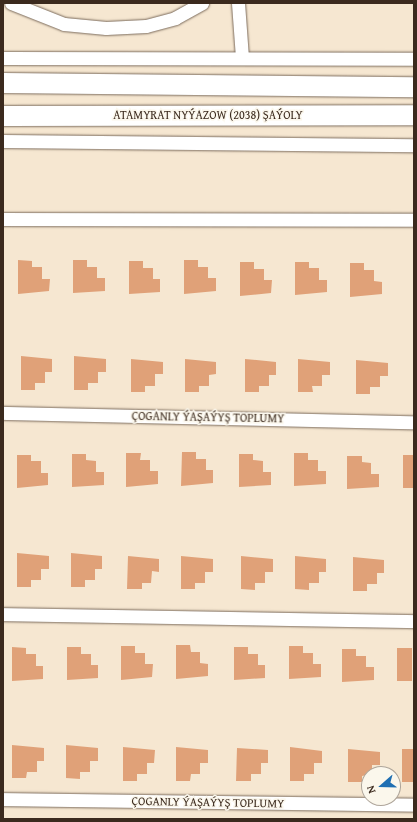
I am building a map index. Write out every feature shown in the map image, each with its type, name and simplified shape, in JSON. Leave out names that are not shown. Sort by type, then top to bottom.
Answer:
[{"type":"main road","points":[[3,83],[414,87]]},
{"type":"main road","name":"ATAMYRAT NYÝAZOW (2038) ŞAÝOLY","points":[[3,116],[414,116]]},
{"type":"street","points":[[11,3],[64,24],[106,28],[146,26],[175,18],[202,3]]},
{"type":"street","points":[[238,3],[242,58]]},
{"type":"street","points":[[3,58],[414,59]]},
{"type":"street","points":[[3,142],[414,145]]},
{"type":"street","points":[[3,219],[414,220]]},
{"type":"street","name":"ÇOGANLY ÝAŞAÝYŞ TOPLUMY","points":[[3,413],[414,422]]},
{"type":"street","points":[[3,614],[414,621]]},
{"type":"street","name":"ÇOGANLY ÝAŞAÝYŞ TOPLUMY","points":[[3,798],[414,805]]},
{"type":"building","points":[[18,260],[32,261],[32,267],[42,267],[42,279],[50,279],[49,291],[18,294]]},
{"type":"building","points":[[73,260],[87,260],[87,267],[97,267],[97,278],[105,278],[105,291],[73,293]]},
{"type":"building","points":[[184,260],[198,260],[198,267],[208,267],[208,278],[216,278],[216,291],[184,294]]},
{"type":"building","points":[[129,261],[143,261],[143,268],[153,268],[153,279],[160,279],[160,292],[129,294]]},
{"type":"building","points":[[240,262],[254,262],[254,269],[264,269],[264,280],[272,280],[271,293],[240,296]]},
{"type":"building","points":[[295,262],[309,262],[309,268],[319,268],[319,280],[327,280],[327,292],[295,295]]},
{"type":"building","points":[[350,263],[364,263],[364,270],[374,270],[374,281],[382,282],[382,294],[350,297]]},
{"type":"building","points":[[21,356],[52,359],[52,372],[45,372],[45,383],[35,383],[35,390],[21,390]]},
{"type":"building","points":[[74,356],[106,359],[106,372],[98,372],[98,383],[88,383],[88,390],[74,390]]},
{"type":"building","points":[[131,359],[163,362],[163,374],[155,374],[155,386],[145,386],[145,392],[131,392]]},
{"type":"building","points":[[185,359],[216,362],[216,374],[209,375],[209,386],[199,386],[199,392],[185,392]]},
{"type":"building","points":[[245,359],[276,362],[276,375],[269,375],[269,386],[259,386],[259,392],[245,392]]},
{"type":"building","points":[[298,359],[330,362],[330,375],[322,375],[322,386],[312,386],[313,392],[298,392]]},
{"type":"building","points":[[356,360],[388,363],[388,376],[380,376],[380,387],[370,387],[370,394],[356,394]]},
{"type":"building","points":[[182,452],[196,452],[196,459],[206,459],[206,470],[213,470],[213,483],[181,486]]},
{"type":"building","points":[[126,453],[141,453],[140,460],[150,460],[150,471],[158,471],[158,484],[126,487]]},
{"type":"building","points":[[294,453],[308,453],[308,460],[318,460],[318,471],[326,471],[326,484],[294,486]]},
{"type":"building","points":[[72,454],[86,454],[86,460],[96,461],[96,472],[104,472],[104,485],[72,487]]},
{"type":"building","points":[[239,454],[253,454],[253,460],[263,461],[263,472],[271,472],[271,485],[239,487]]},
{"type":"building","points":[[17,455],[31,455],[31,461],[41,461],[41,473],[48,473],[48,485],[17,488]]},
{"type":"building","points":[[403,455],[414,455],[414,488],[403,488]]},
{"type":"building","points":[[347,456],[362,456],[362,462],[371,463],[371,474],[379,474],[379,487],[347,489]]},
{"type":"building","points":[[17,553],[49,556],[49,569],[41,569],[41,580],[31,580],[31,587],[17,587]]},
{"type":"building","points":[[71,553],[102,556],[102,569],[95,569],[95,580],[85,580],[85,587],[71,587]]},
{"type":"building","points":[[128,556],[159,559],[159,572],[152,571],[151,583],[142,583],[142,589],[127,589]]},
{"type":"building","points":[[181,556],[213,559],[213,572],[205,572],[205,583],[195,583],[195,589],[181,589]]},
{"type":"building","points":[[241,556],[273,559],[273,572],[265,572],[265,583],[255,583],[255,590],[241,589]]},
{"type":"building","points":[[295,556],[326,559],[326,572],[319,572],[319,583],[309,583],[309,590],[295,589]]},
{"type":"building","points":[[353,557],[384,560],[384,573],[377,573],[377,584],[367,584],[367,591],[353,591]]},
{"type":"building","points":[[176,645],[190,645],[191,652],[200,652],[200,663],[208,664],[208,676],[176,679]]},
{"type":"building","points":[[121,646],[135,646],[135,653],[145,653],[145,664],[153,664],[152,677],[121,680]]},
{"type":"building","points":[[289,646],[303,646],[303,653],[313,653],[313,664],[321,664],[321,677],[289,679]]},
{"type":"building","points":[[12,647],[26,648],[26,654],[36,654],[36,666],[43,666],[43,679],[12,681]]},
{"type":"building","points":[[67,647],[81,647],[81,654],[91,654],[91,665],[98,665],[98,678],[67,680]]},
{"type":"building","points":[[234,647],[248,647],[248,654],[258,654],[258,665],[265,665],[265,678],[234,680]]},
{"type":"building","points":[[397,648],[412,648],[412,681],[397,681]]},
{"type":"building","points":[[342,649],[356,649],[356,656],[366,656],[366,667],[374,667],[374,680],[342,682]]},
{"type":"building","points":[[12,745],[44,748],[44,761],[37,761],[37,772],[27,772],[26,778],[12,778]]},
{"type":"building","points":[[66,745],[98,748],[98,761],[90,761],[90,772],[80,772],[80,779],[66,778]]},
{"type":"building","points":[[123,747],[155,750],[154,763],[147,763],[147,774],[137,774],[137,781],[123,781]]},
{"type":"building","points":[[176,747],[208,750],[208,763],[200,763],[200,774],[191,774],[190,781],[176,781]]},
{"type":"building","points":[[290,747],[322,751],[322,763],[314,763],[314,774],[304,774],[304,781],[290,781]]},
{"type":"building","points":[[237,748],[268,750],[268,763],[261,763],[261,774],[251,774],[251,781],[236,781]]},
{"type":"building","points":[[348,749],[380,752],[380,765],[361,766],[361,782],[348,782]]},
{"type":"building","points":[[402,749],[414,749],[414,782],[402,782]]}]
